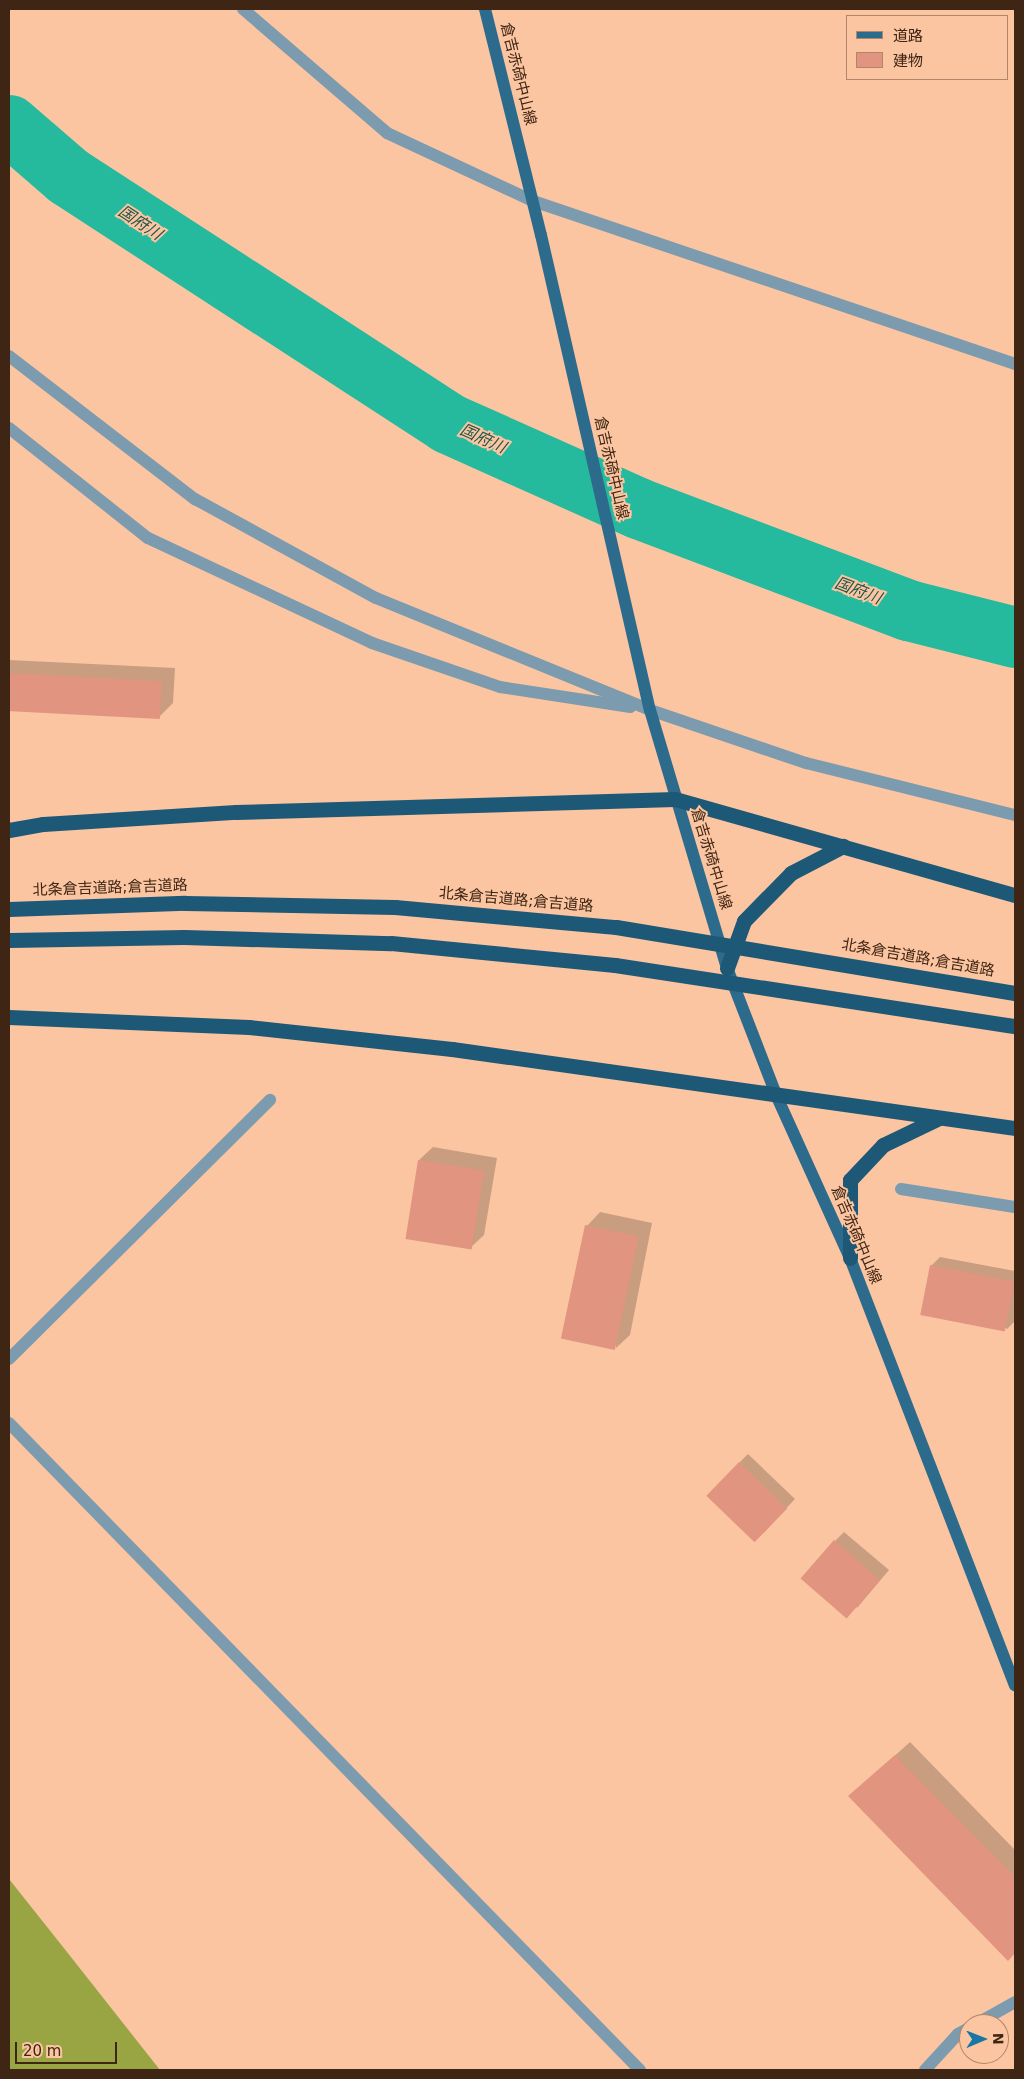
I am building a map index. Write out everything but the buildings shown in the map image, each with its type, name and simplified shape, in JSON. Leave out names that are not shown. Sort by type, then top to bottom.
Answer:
[{"type":"highway","points":[[9,830],[43,824],[236,812],[675,798],[1015,895]]},
{"type":"highway","points":[[727,968],[744,921],[791,873],[843,846]]},
{"type":"highway","name":"北条倉吉道路;倉吉道路","points":[[9,909],[185,903],[395,907],[616,926],[818,958],[1015,993]]},
{"type":"highway","points":[[9,940],[184,937],[392,942],[615,965],[1015,1026]]},
{"type":"highway","points":[[9,1017],[249,1027],[452,1049],[777,1097],[1015,1128]]},
{"type":"highway","points":[[850,1258],[850,1180],[883,1145],[937,1119]]},
{"type":"main road","name":"倉吉赤碕中山線","points":[[485,9],[541,234],[650,710],[727,968],[777,1097],[850,1258],[1015,1684]]},
{"type":"street","points":[[243,9],[387,132],[533,201],[1015,364]]},
{"type":"street","points":[[9,356],[204,504],[376,598],[650,710],[806,763],[1015,814]]},
{"type":"street","points":[[9,428],[148,538],[372,643],[500,687],[650,710]]},
{"type":"street","points":[[9,1359],[270,1100]]},
{"type":"street","points":[[901,1189],[1015,1207]]},
{"type":"street","points":[[9,1423],[640,2070]]},
{"type":"street","points":[[994,2014],[1015,2002]]},
{"type":"street","points":[[924,2070],[959,2033]]},
{"type":"green space","points":[[9,1879],[67,1952],[160,2070],[9,2070]]},
{"type":"waterway","name":"国府川","points":[[9,125],[68,176],[448,423],[638,508],[908,610],[1015,637]]}]
